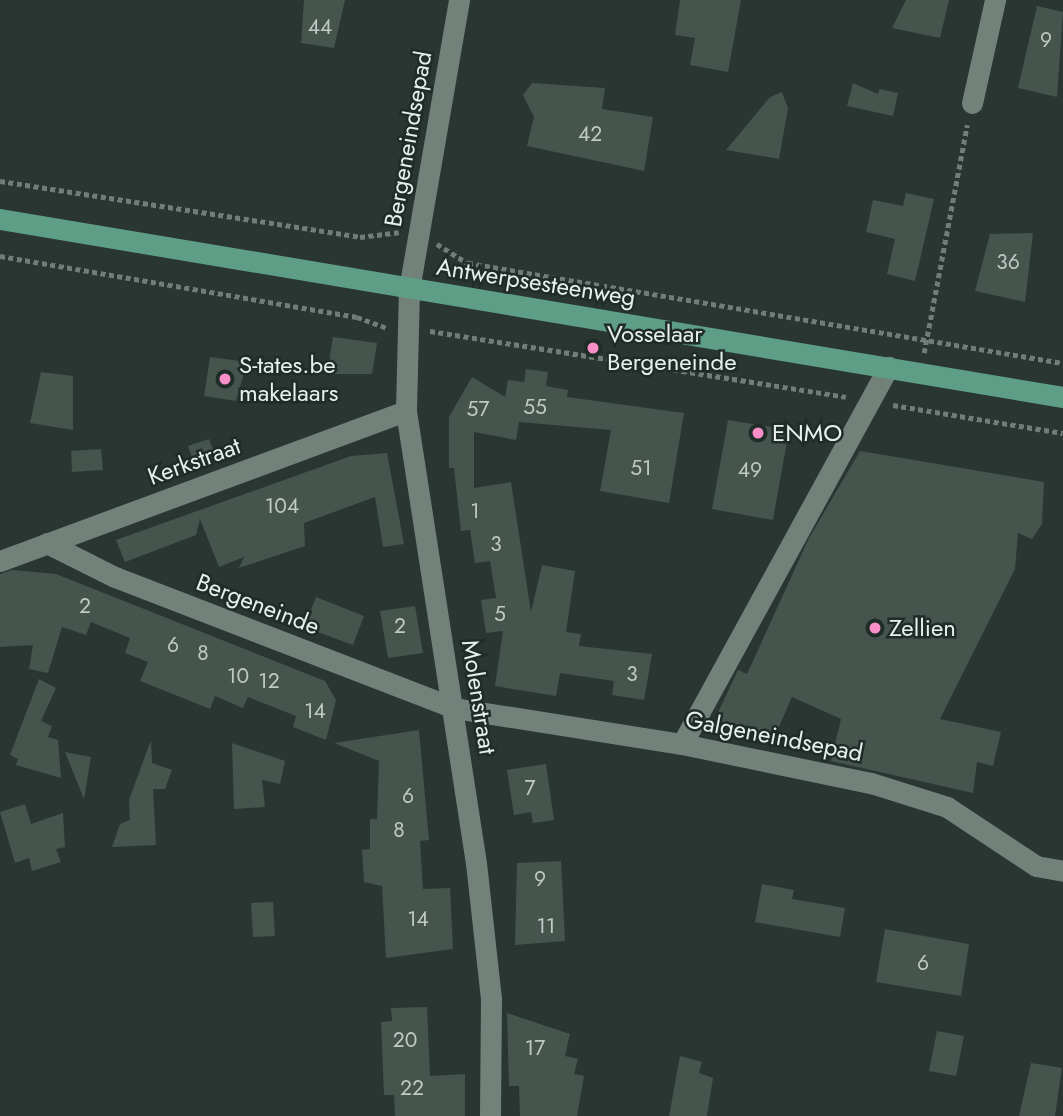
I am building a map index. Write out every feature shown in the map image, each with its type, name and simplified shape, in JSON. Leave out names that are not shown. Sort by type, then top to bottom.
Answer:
[{"type":"main road","name":"Antwerpsesteenweg","points":[[0,219],[1063,397]]},
{"type":"street","name":"Bergeneindsepad","points":[[409,288],[459,0]]},
{"type":"street","points":[[972,103],[995,0]]},
{"type":"street","name":"Molenstraat","points":[[409,288],[406,411],[454,708],[491,999],[490,1116]]},
{"type":"street","points":[[682,744],[888,367]]},
{"type":"street","name":"Kerkstraat","points":[[0,561],[406,411]]},
{"type":"street","name":"Bergeneinde","points":[[47,543],[115,577],[454,708]]},
{"type":"street","name":"Galgeneindsepad","points":[[454,708],[682,744],[871,783],[947,807],[1036,866],[1063,871]]},
{"type":"path","points":[[920,373],[972,103]]},
{"type":"path","points":[[0,181],[360,237],[418,235],[468,263],[1063,363]]},
{"type":"path","points":[[0,256],[357,317],[406,331],[436,329],[1063,433]]},
{"type":"building","points":[[304,0],[345,0],[334,48],[301,43]]},
{"type":"building","points":[[680,0],[741,0],[728,72],[690,65],[695,38],[675,35]]},
{"type":"building","points":[[906,0],[949,0],[940,38],[892,28]]},
{"type":"building","points":[[1037,6],[1063,12],[1057,97],[1018,88]]},
{"type":"building","points":[[532,83],[605,88],[602,109],[653,117],[644,171],[527,146],[534,117],[523,95]]},
{"type":"building","points":[[853,83],[878,94],[879,89],[898,93],[893,116],[847,106]]},
{"type":"building","points":[[782,92],[788,108],[779,159],[726,150],[770,97]]},
{"type":"building","points":[[906,193],[934,199],[915,281],[887,274],[895,239],[866,232],[873,200],[903,206]]},
{"type":"building","points":[[1033,233],[1025,302],[975,291],[990,234]]},
{"type":"building","points":[[333,337],[377,343],[372,374],[327,374]]},
{"type":"building","name":"S-tates.be makelaars","points":[[210,357],[247,362],[236,401],[204,396]]},
{"type":"building","points":[[526,369],[548,372],[546,386],[568,390],[567,397],[684,413],[669,503],[600,491],[611,430],[519,422],[516,440],[474,432],[474,488],[511,482],[531,612],[542,565],[575,571],[566,632],[581,634],[579,646],[652,654],[644,700],[612,695],[614,681],[560,673],[556,696],[495,686],[503,631],[486,633],[481,600],[496,598],[490,561],[475,563],[470,530],[461,531],[454,468],[449,468],[449,417],[472,377],[505,397],[508,380],[524,382]]},
{"type":"building","points":[[41,372],[73,376],[73,430],[30,423]]},
{"type":"building","points":[[728,420],[789,430],[773,520],[712,509]]},
{"type":"building","points":[[209,439],[216,457],[195,465],[188,446]]},
{"type":"building","points":[[101,449],[103,470],[72,472],[71,451]]},
{"type":"building","name":"Zellien","points":[[860,451],[1044,482],[1042,524],[1032,539],[1018,533],[1015,569],[940,719],[1001,732],[993,766],[977,762],[973,793],[831,761],[841,719],[792,697],[771,745],[715,719],[738,670],[747,674],[809,538]]},
{"type":"building","points":[[387,453],[404,544],[383,547],[375,497],[304,523],[305,546],[239,568],[244,557],[219,567],[200,519],[196,535],[125,562],[116,540],[351,456]]},
{"type":"building","points":[[12,570],[56,574],[325,681],[336,700],[326,740],[293,727],[296,716],[248,697],[243,708],[215,696],[210,709],[140,681],[148,662],[125,653],[130,638],[91,622],[86,635],[62,627],[48,673],[29,669],[33,645],[0,647],[0,574]]},
{"type":"building","points":[[316,597],[364,616],[353,645],[304,627]]},
{"type":"building","points":[[415,606],[423,653],[388,658],[380,611]]},
{"type":"building","points":[[39,679],[56,688],[41,721],[52,726],[48,737],[58,740],[61,778],[16,765],[18,759],[10,755]]},
{"type":"building","points":[[419,730],[429,840],[420,841],[423,889],[450,888],[453,949],[386,958],[382,886],[364,882],[362,850],[370,849],[370,819],[377,819],[379,761],[334,743]]},
{"type":"building","points":[[151,740],[152,763],[172,770],[165,789],[153,789],[156,845],[112,847],[120,824],[130,820],[129,800]]},
{"type":"building","points":[[232,743],[285,761],[280,784],[262,780],[265,807],[234,809]]},
{"type":"building","points":[[65,752],[91,757],[84,799]]},
{"type":"building","points":[[546,764],[554,820],[533,823],[531,812],[514,815],[507,770]]},
{"type":"building","points":[[25,804],[31,824],[63,813],[65,847],[56,849],[61,862],[32,871],[29,858],[15,863],[0,812]]},
{"type":"building","points":[[561,861],[565,941],[515,945],[517,863]]},
{"type":"building","points":[[762,884],[794,890],[792,899],[845,908],[840,937],[755,922]]},
{"type":"building","points":[[273,902],[275,936],[253,937],[251,903]]},
{"type":"building","points":[[885,929],[969,944],[961,996],[876,982]]},
{"type":"building","points":[[427,1007],[430,1076],[465,1074],[465,1116],[395,1116],[394,1095],[384,1095],[381,1022],[392,1021],[391,1008]]},
{"type":"building","points":[[507,1013],[570,1034],[565,1056],[578,1059],[574,1074],[584,1076],[577,1116],[520,1116],[519,1086],[509,1086]]},
{"type":"building","points":[[937,1031],[964,1036],[956,1076],[929,1071]]},
{"type":"building","points":[[680,1056],[702,1062],[699,1073],[713,1078],[707,1116],[669,1116]]},
{"type":"building","points":[[1031,1063],[1062,1068],[1055,1116],[1019,1116]]},
{"type":"place","name":"Vosselaar Bergeneinde","points":[[593,348]]},
{"type":"place","name":"S-tates.be makelaars","points":[[225,379]]},
{"type":"place","name":"ENMO","points":[[758,433]]},
{"type":"place","name":"Zellien","points":[[875,628]]}]
